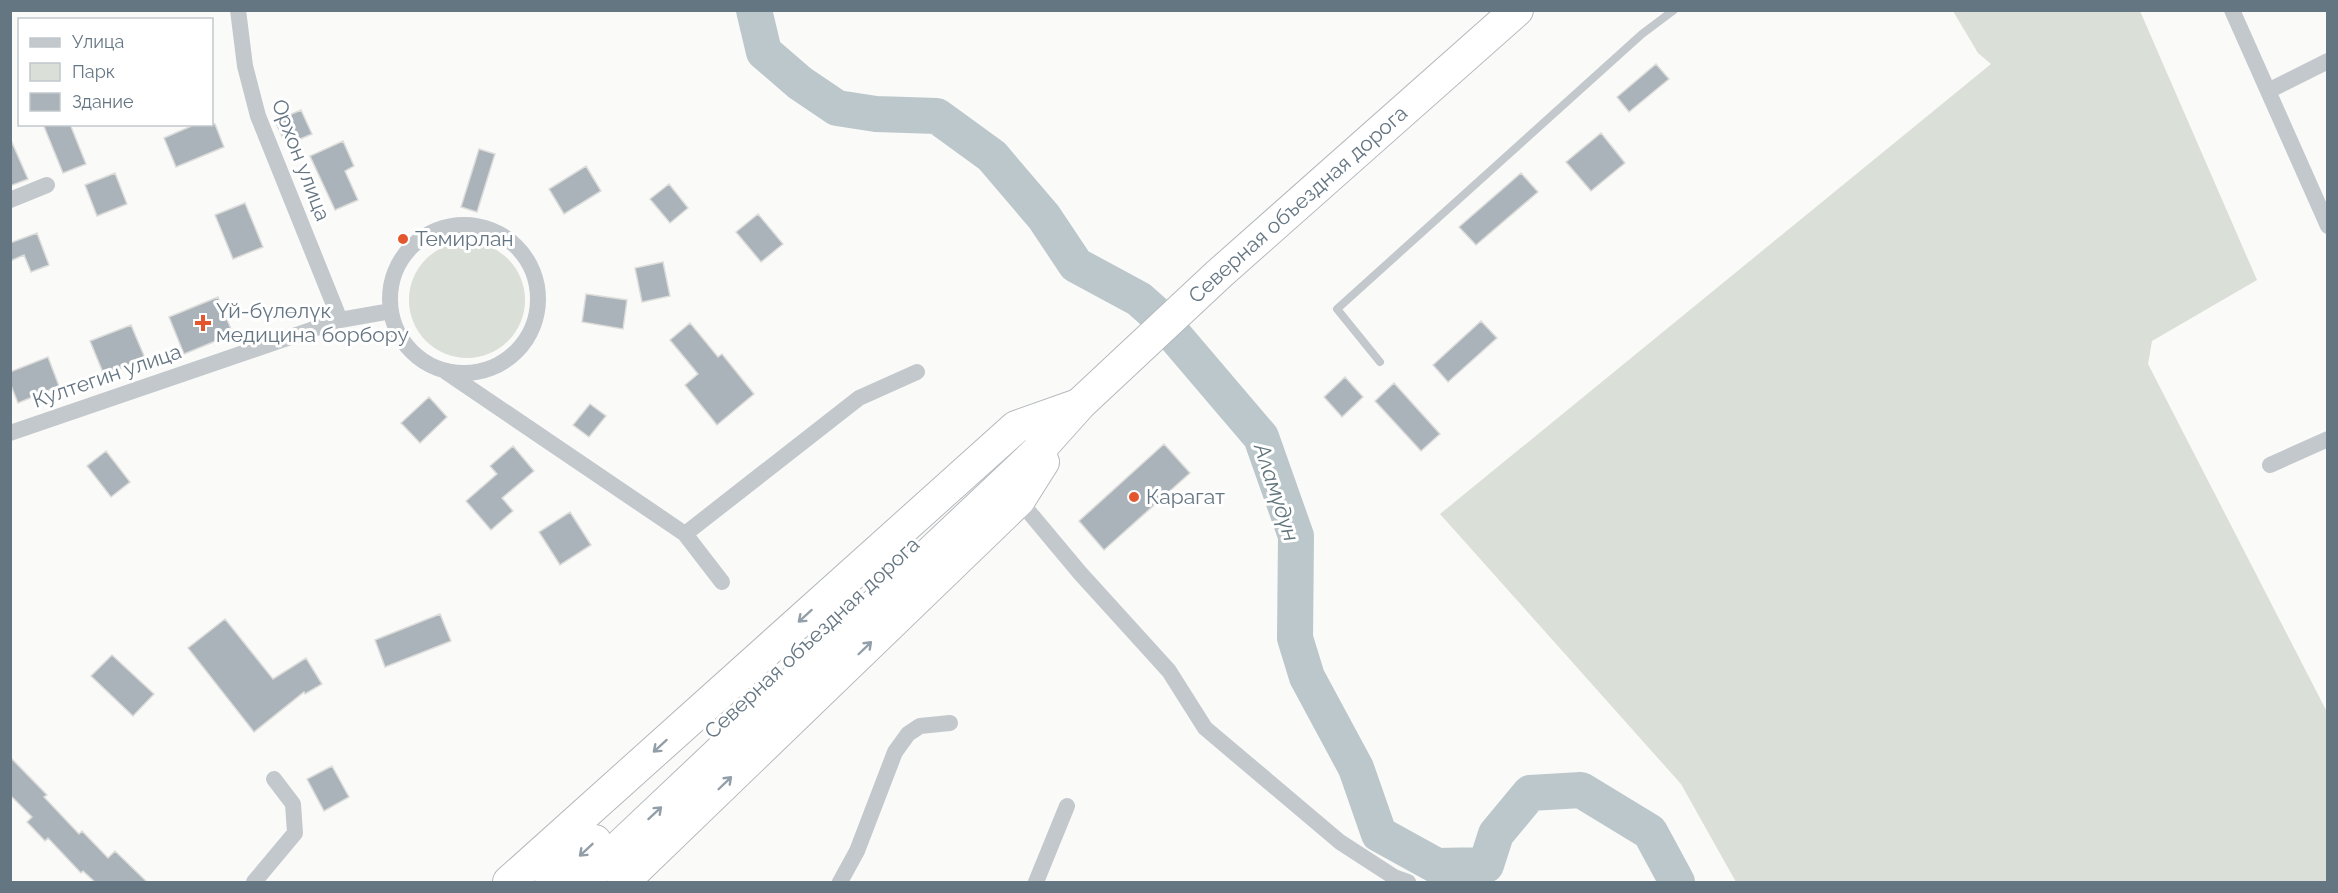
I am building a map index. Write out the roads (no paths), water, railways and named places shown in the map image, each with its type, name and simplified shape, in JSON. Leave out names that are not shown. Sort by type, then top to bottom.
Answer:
[{"type":"highway","name":"Северная объездная дорога","points":[[582,882],[1038,451],[1089,396],[1219,274],[1517,10]]},
{"type":"highway","name":"Северная объездная дорога","points":[[551,882],[1027,437],[1089,396]]},
{"type":"highway","points":[[623,882],[1019,500],[1089,396]]},
{"type":"highway","points":[[508,882],[1016,427],[1089,396]]},
{"type":"street","name":"Орхон улица","points":[[238,10],[245,66],[258,116],[340,320]]},
{"type":"street","points":[[2232,10],[2328,226]]},
{"type":"street","points":[[2268,91],[2328,61]]},
{"type":"street","points":[[10,200],[47,185]]},
{"type":"street","points":[[446,372],[474,373],[494,368],[507,360],[525,342],[538,310],[539,294],[533,269],[522,252],[502,235],[488,228],[462,225],[430,233],[405,254],[390,285],[391,311],[403,342],[422,361],[446,372],[685,534],[722,582]]},
{"type":"street","name":"Култегин улица","points":[[10,433],[340,320],[391,311]]},
{"type":"street","points":[[685,534],[860,398],[917,372]]},
{"type":"street","points":[[2270,465],[2328,439]]},
{"type":"street","points":[[1019,500],[1080,573],[1169,671],[1205,728],[1340,842],[1394,877],[1408,882]]},
{"type":"street","points":[[840,882],[857,852],[895,752],[908,734],[920,726],[950,723]]},
{"type":"street","points":[[254,882],[295,833],[293,804],[274,779]]},
{"type":"street","points":[[1036,882],[1067,806]]},
{"type":"lane","points":[[1380,362],[1337,309],[1642,34],[1674,10]]},
{"type":"waterway","name":"Аламүдүн","points":[[754,10],[764,52],[800,83],[837,108],[876,114],[937,116],[992,156],[1044,217],[1076,265],[1139,299],[1157,315],[1261,437],[1296,536],[1295,638],[1307,677],[1356,768],[1379,834],[1437,866],[1486,865],[1496,834],[1530,793],[1581,790],[1650,832],[1677,882]]},
{"type":"place","name":"Темирлан","points":[[403,239]]},
{"type":"place","name":"Үй-бүлөлүк медицина борбору","points":[[203,323]]},
{"type":"place","name":"Карагат","points":[[1134,497]]}]
